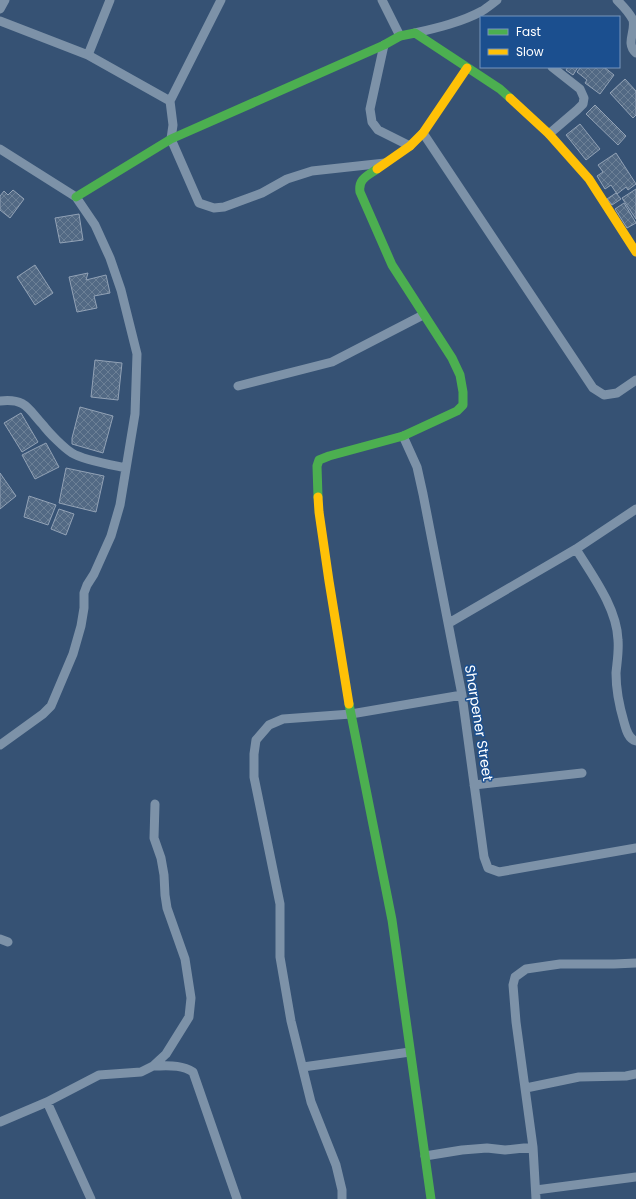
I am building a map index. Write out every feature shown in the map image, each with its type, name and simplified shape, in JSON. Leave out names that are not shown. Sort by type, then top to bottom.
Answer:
[{"type":"street","points":[[0,9],[5,0]]},
{"type":"street","points":[[88,55],[110,0]]},
{"type":"street","points":[[220,0],[170,102],[173,125],[171,139],[199,202],[214,208],[239,202],[262,193],[287,179],[312,171],[385,163]]},
{"type":"street","points":[[382,0],[400,36]]},
{"type":"street","points":[[76,197],[171,139],[384,45],[400,36],[433,29],[482,11],[497,0]]},
{"type":"street","points":[[617,0],[627,10],[633,21],[634,28],[630,43],[632,50],[636,53]]},
{"type":"street","points":[[482,11],[488,16]]},
{"type":"street","points":[[0,21],[88,55],[170,102]]},
{"type":"street","points":[[415,33],[500,89],[549,134],[589,179],[636,251]]},
{"type":"street","points":[[384,45],[370,109],[372,122],[378,130],[410,146]]},
{"type":"street","points":[[432,1199],[392,920],[351,714],[329,581],[319,512],[317,466],[320,460],[329,456],[403,436],[457,411],[463,405],[463,392],[460,375],[452,358],[392,265],[360,192],[359,185],[362,180],[410,146],[422,133],[467,68]]},
{"type":"street","points":[[549,134],[583,104],[584,98],[580,89],[553,68]]},
{"type":"street","points":[[422,133],[593,388],[604,395],[617,393],[636,380]]},
{"type":"street","points":[[0,149],[76,197],[95,225],[110,258],[121,290],[137,354],[135,414],[120,505],[111,536],[84,593],[84,608],[81,626],[73,654],[51,706],[43,714],[0,744]]},
{"type":"street","points":[[238,386],[332,362],[423,315]]},
{"type":"street","points":[[0,401],[7,400],[20,402],[31,410],[42,425],[71,453],[80,457],[126,468]]},
{"type":"street","name":"Sharpener Street","points":[[403,436],[416,467],[423,494],[449,623],[462,695],[484,857],[488,868],[499,872],[636,848]]},
{"type":"street","points":[[449,623],[576,549],[636,509]]},
{"type":"street","points":[[576,549],[604,595],[616,622],[618,639],[616,674],[618,699],[626,730],[632,740],[636,741]]},
{"type":"street","points":[[342,1199],[342,1190],[336,1165],[311,1102],[291,1022],[280,957],[280,904],[254,777],[254,754],[256,740],[269,725],[283,719],[351,714],[462,695]]},
{"type":"street","points":[[474,785],[582,773]]},
{"type":"street","points":[[0,1122],[46,1102],[99,1075],[141,1072],[153,1066],[166,1054],[189,1017],[191,998],[185,959],[167,908],[161,858],[154,838],[156,804]]},
{"type":"street","points":[[636,963],[560,964],[526,969],[515,977],[513,984],[516,1022],[533,1147],[536,1194],[636,1177]]},
{"type":"street","points":[[303,1067],[410,1052]]},
{"type":"street","points":[[153,1066],[186,1067],[193,1072],[237,1199]]},
{"type":"street","points":[[526,1088],[579,1077],[626,1076],[636,1074]]},
{"type":"street","points":[[46,1102],[91,1199]]},
{"type":"street","points":[[425,1156],[462,1150],[487,1148],[505,1150],[533,1147]]},
{"type":"building","points":[[567,68],[577,68],[573,75],[566,70]]},
{"type":"building","points":[[580,68],[605,68],[614,75],[600,94],[585,83],[587,80],[577,72]]},
{"type":"building","points":[[625,79],[636,91],[636,115],[633,118],[610,93]]},
{"type":"building","points":[[595,105],[626,136],[618,145],[586,114]]},
{"type":"building","points":[[580,124],[600,149],[586,160],[566,135]]},
{"type":"building","points":[[616,153],[636,184],[628,190],[626,187],[617,194],[611,185],[605,189],[597,176],[603,172],[598,165]]},
{"type":"building","points":[[636,189],[636,219],[622,198]]},
{"type":"building","points":[[13,190],[24,199],[10,218],[0,210],[0,196],[4,191],[8,195]]},
{"type":"building","points":[[616,193],[621,199],[612,205],[607,199]]},
{"type":"building","points":[[624,203],[636,223],[627,228],[615,209]]},
{"type":"building","points":[[79,214],[83,240],[60,243],[55,218]]},
{"type":"building","points":[[35,265],[53,293],[35,305],[17,277]]},
{"type":"building","points":[[88,273],[86,280],[106,275],[110,293],[94,296],[97,308],[77,312],[69,277]]},
{"type":"building","points":[[95,360],[122,363],[118,400],[91,397]]},
{"type":"building","points":[[80,407],[113,416],[103,453],[72,444],[72,438]]},
{"type":"building","points":[[21,413],[38,442],[22,452],[4,423]]},
{"type":"building","points":[[46,443],[59,467],[35,479],[22,455]]},
{"type":"building","points":[[66,468],[104,476],[96,512],[59,503]]},
{"type":"building","points":[[0,473],[16,496],[0,509]]},
{"type":"building","points":[[29,496],[56,505],[48,525],[24,517]]},
{"type":"building","points":[[59,509],[74,514],[66,535],[51,529]]},
{"type":"traffic: fast","points":[[76,197],[171,139],[384,45],[400,36],[415,33],[500,89],[510,98]]},
{"type":"traffic: fast","points":[[318,497],[317,466],[319,460],[403,436],[457,411],[463,405],[463,392],[460,375],[452,358],[392,265],[360,192],[360,184],[362,181],[377,169]]},
{"type":"traffic: fast","points":[[349,704],[392,920],[431,1199]]},
{"type":"traffic: slow","points":[[377,169],[410,146],[423,133],[467,68]]},
{"type":"traffic: slow","points":[[510,98],[549,134],[589,179],[636,252]]},
{"type":"traffic: slow","points":[[318,497],[329,581],[349,704]]}]
